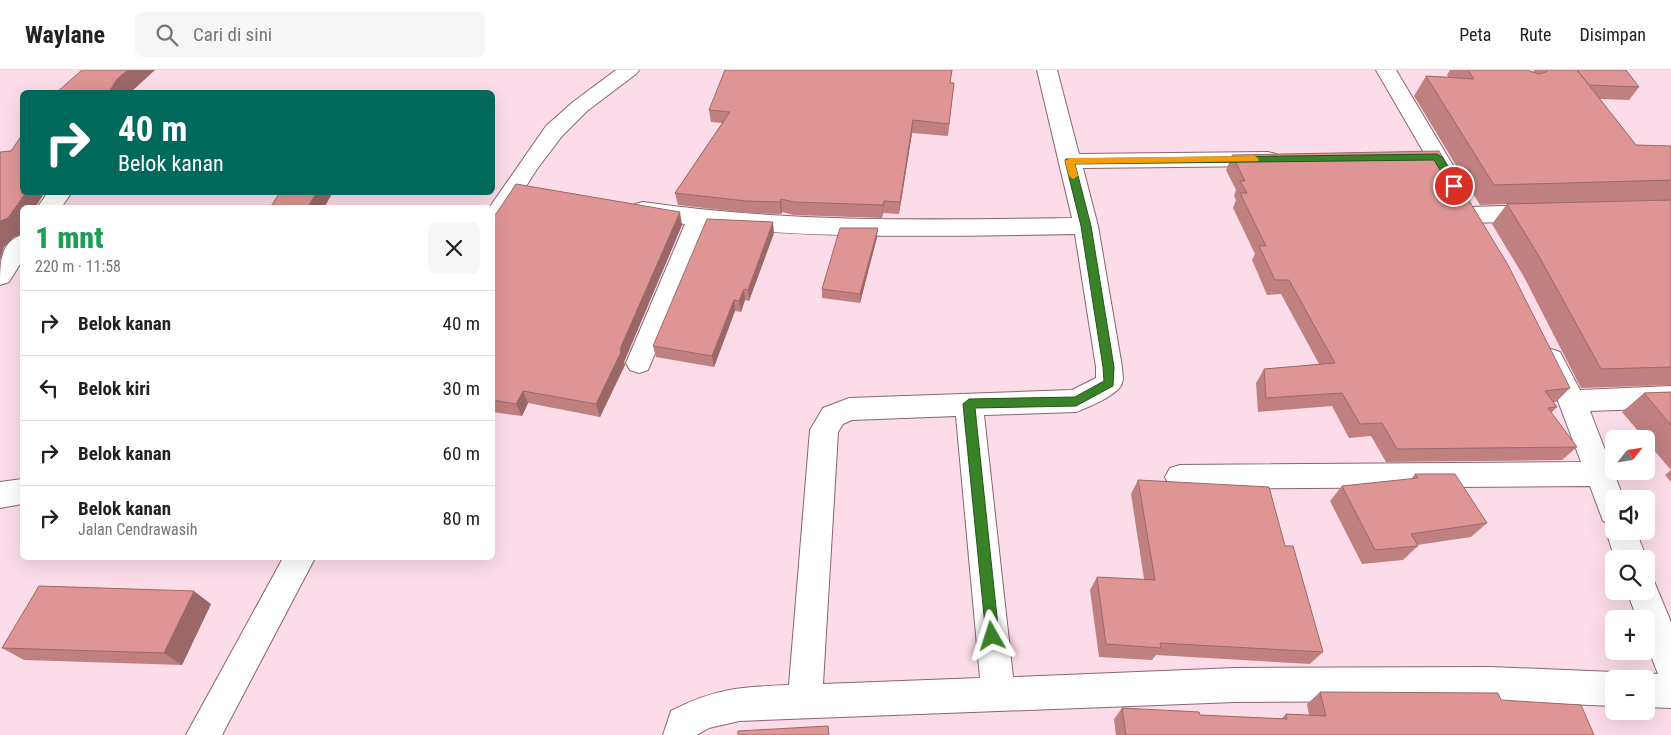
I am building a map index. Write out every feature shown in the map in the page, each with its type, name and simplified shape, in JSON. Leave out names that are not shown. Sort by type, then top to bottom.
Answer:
[{"type":"street","points":[[495,216],[514,186],[555,130],[594,96],[629,70]]},
{"type":"street","points":[[805,701],[824,430],[833,416],[849,409],[1076,401],[1109,383],[1109,367],[1086,226],[1047,70]]},
{"type":"street","points":[[1386,70],[1427,158],[1471,214],[1486,238]]},
{"type":"street","points":[[1070,161],[1288,159]]},
{"type":"street","points":[[514,186],[539,192]]},
{"type":"street","points":[[50,205],[59,195]]},
{"type":"street","points":[[623,206],[698,219],[856,228],[1086,226]]},
{"type":"street","points":[[1471,214],[1561,212]]},
{"type":"street","points":[[639,363],[698,219]]},
{"type":"street","points":[[0,276],[20,246]]},
{"type":"street","points":[[1541,340],[1572,401],[1606,490]]},
{"type":"street","points":[[1572,401],[1671,397]]},
{"type":"street","points":[[969,404],[998,694]]},
{"type":"street","points":[[1180,477],[1600,474]]},
{"type":"street","points":[[0,495],[20,492]]},
{"type":"street","points":[[203,735],[298,560]]},
{"type":"street","points":[[1646,600],[1671,665]]},
{"type":"street","points":[[680,735],[683,724],[704,712],[739,704],[1235,686],[1490,684],[1605,689]]},
{"type":"street","points":[[1655,690],[1671,691]]},
{"type":"building","points":[[82,70],[128,70],[117,79],[110,90],[59,90]]},
{"type":"building","points":[[725,70],[952,70],[950,83],[954,83],[949,124],[913,120],[900,202],[884,201],[883,205],[794,202],[781,199],[780,202],[746,201],[675,193],[730,112],[709,110]]},
{"type":"building","points":[[1468,70],[1528,70],[1539,74],[1548,70],[1577,70],[1636,145],[1671,146],[1671,180],[1494,185],[1426,76],[1474,79]]},
{"type":"building","points":[[1577,70],[1626,70],[1639,87],[1589,85]]},
{"type":"building","points":[[20,138],[20,195],[24,195],[8,218],[0,221],[0,152],[11,151]]},
{"type":"building","points":[[1439,151],[1508,265],[1570,388],[1545,391],[1557,407],[1548,408],[1577,447],[1397,449],[1382,423],[1360,424],[1342,393],[1266,398],[1264,369],[1335,363],[1289,280],[1275,280],[1259,246],[1266,246],[1240,193],[1247,193],[1240,181],[1245,181],[1232,155]]},
{"type":"building","points":[[516,184],[680,212],[620,349],[621,352],[596,404],[523,391],[516,404],[495,400],[496,214]]},
{"type":"building","points":[[278,195],[315,195],[309,205],[272,205]]},
{"type":"building","points":[[1671,200],[1671,367],[1601,369],[1540,258],[1507,204]]},
{"type":"building","points":[[707,219],[773,222],[748,290],[744,289],[739,301],[734,300],[712,356],[653,346]]},
{"type":"building","points":[[840,228],[878,228],[860,294],[822,289]]},
{"type":"building","points":[[1671,392],[1671,425],[1644,393]]},
{"type":"building","points":[[1415,474],[1455,474],[1487,523],[1411,534],[1418,546],[1375,550],[1342,486],[1418,478]]},
{"type":"building","points":[[1138,480],[1269,487],[1285,546],[1293,546],[1323,652],[1160,643],[1161,648],[1106,644],[1097,577],[1155,580]]},
{"type":"building","points":[[39,586],[194,591],[164,653],[2,648]]},
{"type":"building","points":[[1320,692],[1498,693],[1501,700],[1581,705],[1594,735],[1126,735],[1122,708],[1199,712],[1200,715],[1287,719],[1286,714],[1326,716]]},
{"type":"building","points":[[828,726],[829,735],[738,735],[738,731]]},
{"type":"slow traffic","points":[[1073,176],[1070,161],[1255,159]]},
{"type":"route","points":[[992,636],[969,404],[1076,401],[1103,388],[1109,383],[1109,367],[1086,226],[1070,161],[1437,157],[1454,186]]}]
